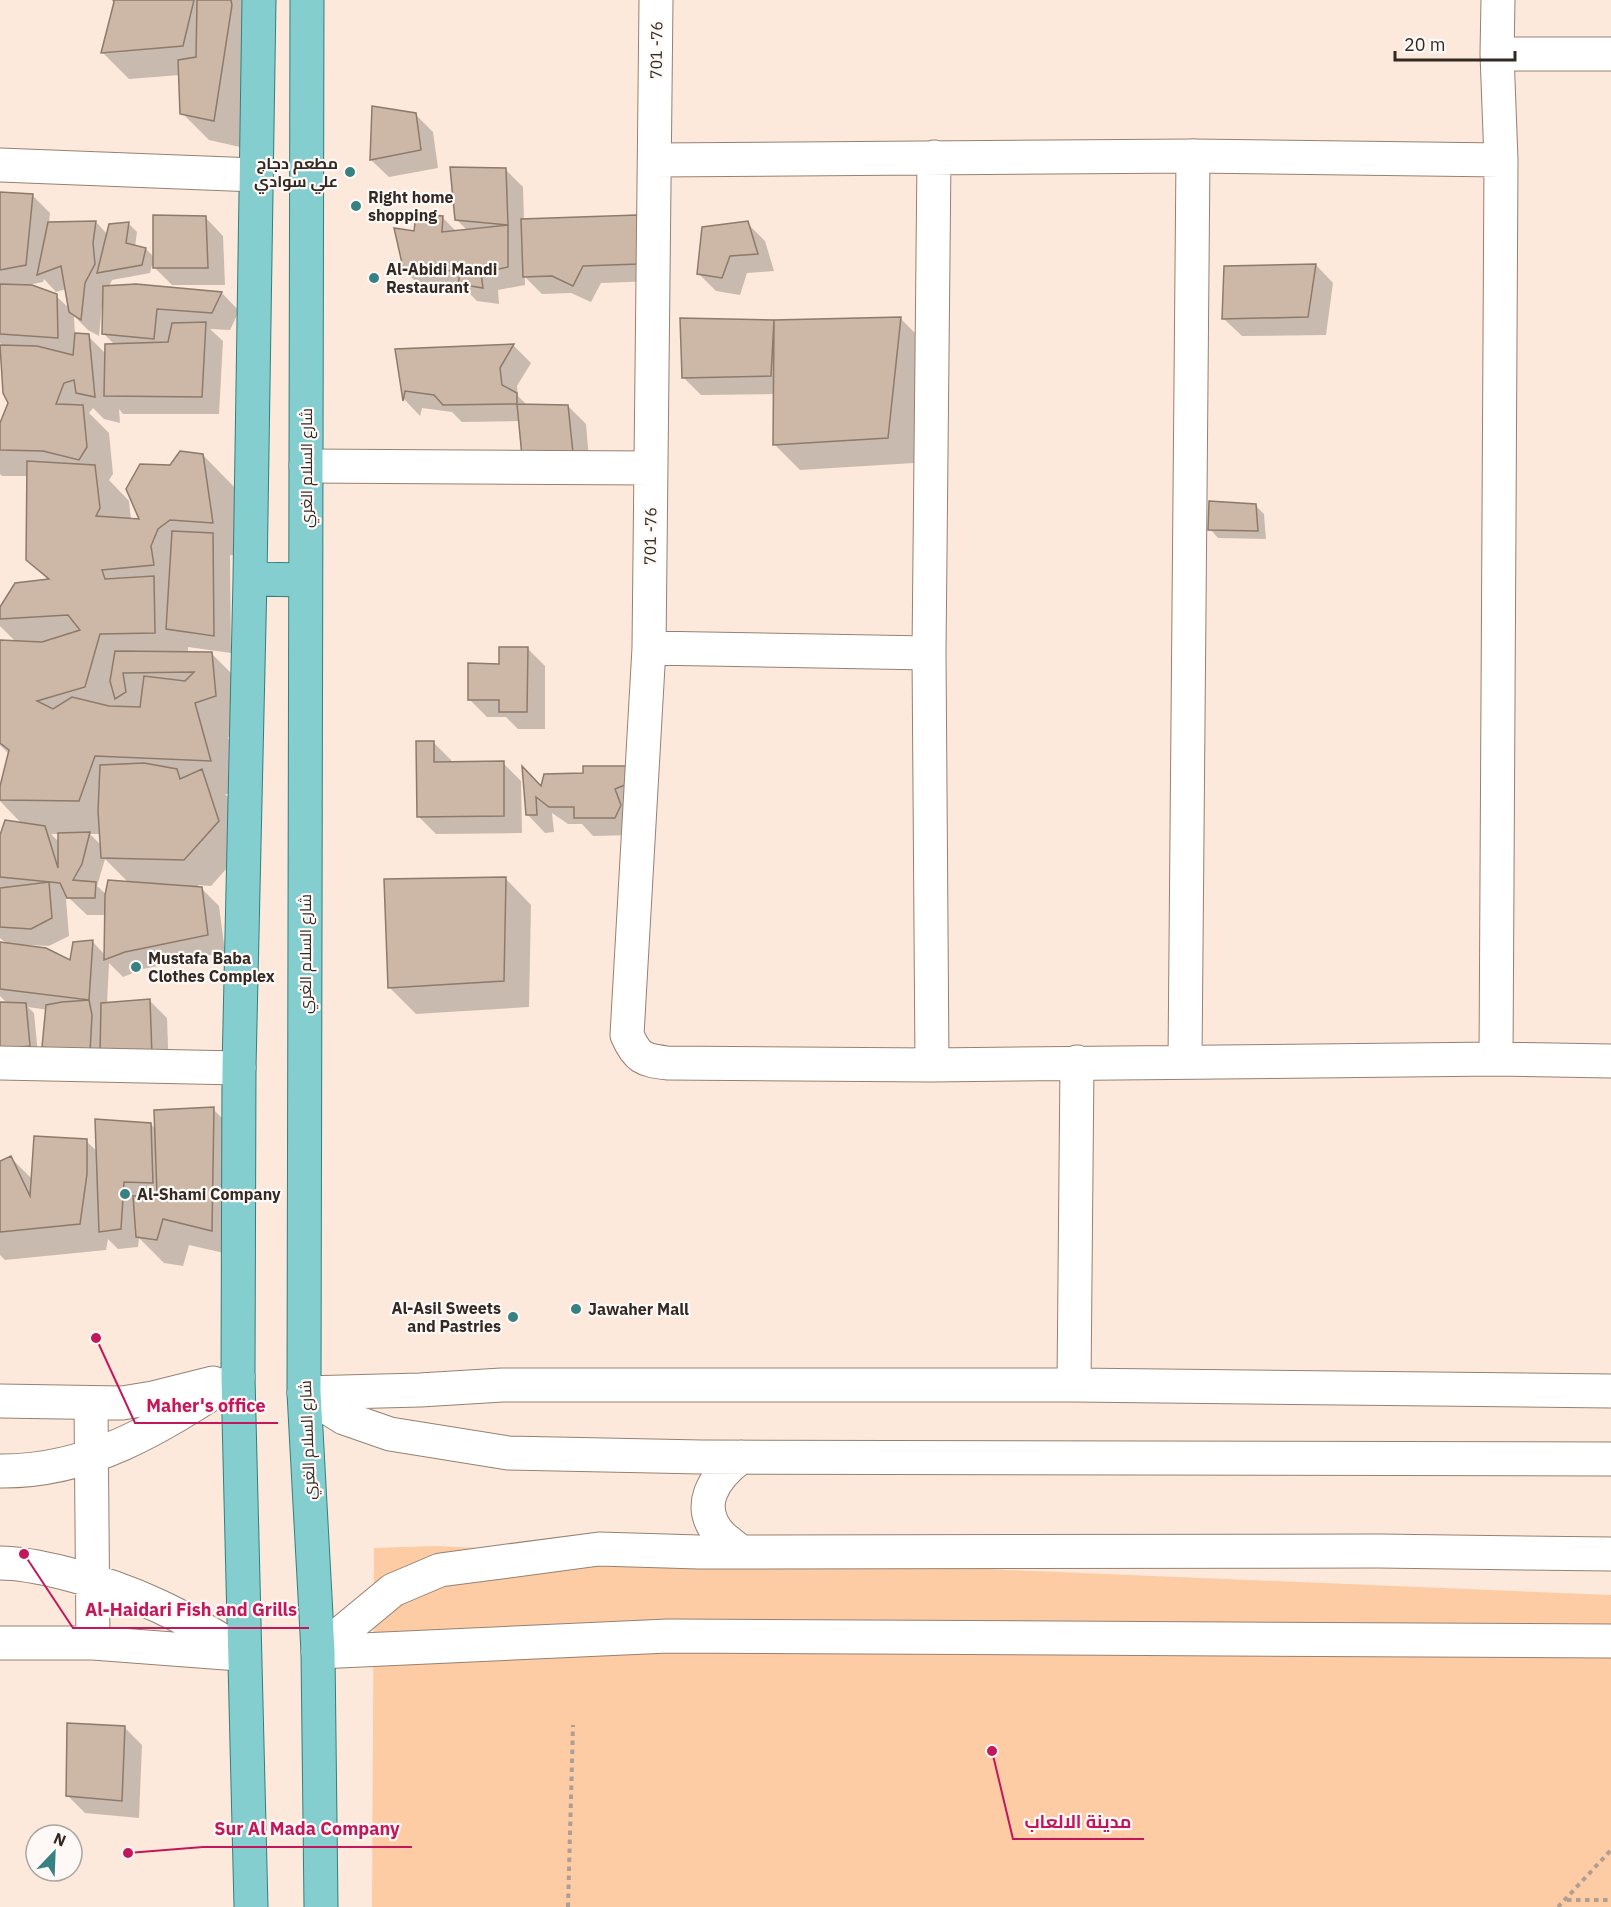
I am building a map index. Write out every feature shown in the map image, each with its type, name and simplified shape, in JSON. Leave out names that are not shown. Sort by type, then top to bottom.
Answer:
[{"type":"main road","points":[[251,1907],[238,1377],[239,1068],[250,579],[259,0]]},
{"type":"main road","name":"شارع السلام الغري","points":[[307,0],[304,1393],[318,1652],[321,1907]]},
{"type":"main road","points":[[250,579],[305,580]]},
{"type":"street","name":"701 -76","points":[[656,0],[649,648],[627,1035],[634,1052],[649,1061],[667,1063],[932,1065]]},
{"type":"street","points":[[1496,1059],[1500,160],[1498,0]]},
{"type":"street","points":[[1497,54],[1611,54]]},
{"type":"street","points":[[655,160],[1193,156],[1500,160]]},
{"type":"street","points":[[1185,1061],[1193,156]]},
{"type":"street","points":[[934,157],[929,653],[932,1065],[1496,1059],[1611,1061]]},
{"type":"street","points":[[0,165],[256,175]]},
{"type":"street","points":[[306,466],[651,468]]},
{"type":"street","points":[[649,648],[929,653]]},
{"type":"street","points":[[1074,1385],[1077,1062]]},
{"type":"street","points":[[0,1063],[239,1068]]},
{"type":"street","points":[[0,1401],[122,1403],[153,1398],[238,1377]]},
{"type":"street","points":[[0,1472],[52,1467],[92,1457],[132,1441],[171,1420],[238,1377]]},
{"type":"street","points":[[304,1393],[502,1385],[1074,1385],[1611,1391]]},
{"type":"street","points":[[304,1393],[344,1418],[390,1434],[508,1453],[741,1457],[1611,1459]]},
{"type":"street","points":[[91,1403],[93,1643]]},
{"type":"street","points":[[741,1457],[718,1477],[709,1501],[714,1526],[741,1552]]},
{"type":"street","points":[[318,1652],[393,1590],[440,1570],[599,1549],[741,1552],[1378,1551],[1611,1554]]},
{"type":"street","points":[[0,1563],[49,1569],[93,1580],[146,1599],[196,1624],[244,1654]]},
{"type":"street","points":[[318,1652],[668,1636],[1611,1641]]},
{"type":"street","points":[[0,1643],[93,1643],[244,1654]]},
{"type":"path","points":[[568,1907],[573,1725]]},
{"type":"path","points":[[1558,1907],[1611,1850]]},
{"type":"path","points":[[1566,1900],[1611,1900]]},
{"type":"shaded area","points":[[435,1546],[1611,1595],[1611,1907],[372,1907],[374,1548]]},
{"type":"building","points":[[113,0],[194,0],[183,46],[101,53]]},
{"type":"building","points":[[197,0],[231,0],[232,5],[214,121],[180,114],[178,60],[196,57]]},
{"type":"building","points":[[372,106],[416,113],[421,150],[370,160]]},
{"type":"building","points":[[450,167],[506,168],[508,225],[455,220]]},
{"type":"building","points":[[0,192],[33,194],[26,265],[0,270]]},
{"type":"building","points":[[416,214],[443,216],[442,232],[508,225],[508,267],[481,273],[483,288],[458,284],[461,268],[448,271],[404,272],[394,228],[414,231]]},
{"type":"building","points":[[153,215],[206,216],[208,268],[153,268]]},
{"type":"building","points":[[637,215],[638,264],[583,266],[573,286],[552,276],[523,277],[521,219]]},
{"type":"building","points":[[96,221],[93,243],[95,264],[85,283],[81,320],[69,312],[61,266],[37,275],[48,222]]},
{"type":"building","points":[[748,221],[758,254],[730,256],[722,278],[697,274],[702,227]]},
{"type":"building","points":[[129,222],[126,243],[146,248],[142,265],[97,273],[109,224]]},
{"type":"building","points":[[1316,264],[1308,317],[1222,319],[1224,266]]},
{"type":"building","points":[[0,284],[32,285],[57,294],[58,338],[0,334]]},
{"type":"building","points":[[136,284],[222,292],[212,313],[157,309],[154,339],[102,334],[103,286]]},
{"type":"building","points":[[901,317],[888,438],[773,445],[774,320]]},
{"type":"building","points":[[680,318],[774,320],[771,376],[682,378]]},
{"type":"building","points":[[206,322],[202,397],[104,396],[105,344],[168,342],[172,323]]},
{"type":"building","points":[[75,333],[89,334],[95,397],[76,393],[74,380],[64,383],[56,404],[83,405],[87,447],[79,460],[43,451],[0,450],[0,423],[8,403],[3,393],[0,345],[37,346],[73,355]]},
{"type":"building","points":[[514,344],[500,368],[502,385],[517,393],[517,404],[443,405],[434,395],[405,391],[403,401],[395,349]]},
{"type":"building","points":[[517,404],[568,405],[573,453],[523,467]]},
{"type":"building","points":[[180,451],[203,454],[213,523],[170,520],[158,529],[151,546],[154,565],[102,570],[105,579],[154,576],[155,633],[100,634],[85,687],[37,701],[53,709],[72,697],[109,706],[140,707],[144,676],[185,681],[194,672],[123,673],[126,692],[115,699],[110,681],[115,651],[212,652],[216,696],[195,703],[211,761],[95,756],[79,801],[0,800],[0,786],[9,750],[0,743],[0,640],[42,642],[80,630],[68,615],[0,619],[0,607],[15,583],[49,579],[26,560],[27,461],[95,465],[100,508],[96,516],[139,519],[126,489],[140,464],[170,465]]},
{"type":"building","points":[[1209,501],[1256,504],[1258,531],[1208,530]]},
{"type":"building","points":[[172,531],[213,533],[214,636],[166,629]]},
{"type":"building","points":[[499,647],[528,647],[527,712],[499,712],[499,700],[468,700],[468,663],[499,664]]},
{"type":"building","points":[[416,741],[434,741],[434,762],[504,761],[504,816],[417,817]]},
{"type":"building","points":[[144,763],[177,769],[180,779],[202,769],[219,821],[184,860],[101,858],[98,811],[100,765]]},
{"type":"building","points":[[522,766],[541,786],[544,774],[583,773],[583,766],[634,766],[635,781],[615,789],[621,805],[615,818],[574,818],[574,807],[549,807],[536,797],[537,815],[526,815]]},
{"type":"building","points":[[5,820],[45,826],[58,868],[58,833],[90,832],[82,864],[73,880],[96,882],[95,898],[67,898],[60,883],[0,877],[0,835]]},
{"type":"building","points":[[506,877],[504,981],[388,988],[384,879]]},
{"type":"building","points":[[108,880],[202,887],[208,935],[125,952],[104,960],[105,895]]},
{"type":"building","points":[[49,882],[52,918],[31,929],[0,927],[0,888]]},
{"type":"building","points":[[93,940],[89,1000],[0,989],[0,942],[46,948],[70,960],[73,942]]},
{"type":"building","points":[[150,999],[152,1056],[100,1054],[101,1003]]},
{"type":"building","points":[[89,1000],[92,1015],[90,1053],[42,1047],[46,1005]]},
{"type":"building","points":[[0,1002],[26,1003],[30,1046],[0,1049]]},
{"type":"building","points":[[214,1107],[212,1231],[163,1219],[157,1240],[136,1237],[133,1196],[157,1195],[154,1110]]},
{"type":"building","points":[[95,1119],[151,1123],[153,1183],[124,1182],[121,1229],[99,1232]]},
{"type":"building","points":[[34,1136],[87,1139],[87,1174],[80,1224],[0,1232],[0,1161],[11,1156],[30,1196]]},
{"type":"building","points":[[67,1723],[125,1726],[122,1801],[66,1796]]},
{"type":"place","name":"مطعم دجاج علي سوادي","points":[[350,172]]},
{"type":"place","name":"Right home shopping","points":[[356,206]]},
{"type":"place","name":"Al-Abidi Mandi Restaurant","points":[[374,278]]},
{"type":"place","name":"Mustafa Baba Clothes Complex","points":[[136,967]]},
{"type":"place","name":"Al-Shami Company","points":[[125,1194]]},
{"type":"place","name":"Jawaher Mall","points":[[576,1309]]},
{"type":"place","name":"Al-Asil Sweets and Pastries","points":[[513,1317]]},
{"type":"place","name":"Maher's office","points":[[96,1338]]},
{"type":"place","name":"Al-Haidari Fish and Grills","points":[[24,1554]]},
{"type":"place","name":"مدينة الالعاب","points":[[992,1751]]},
{"type":"place","name":"Sur Al Mada Company","points":[[128,1853]]}]
